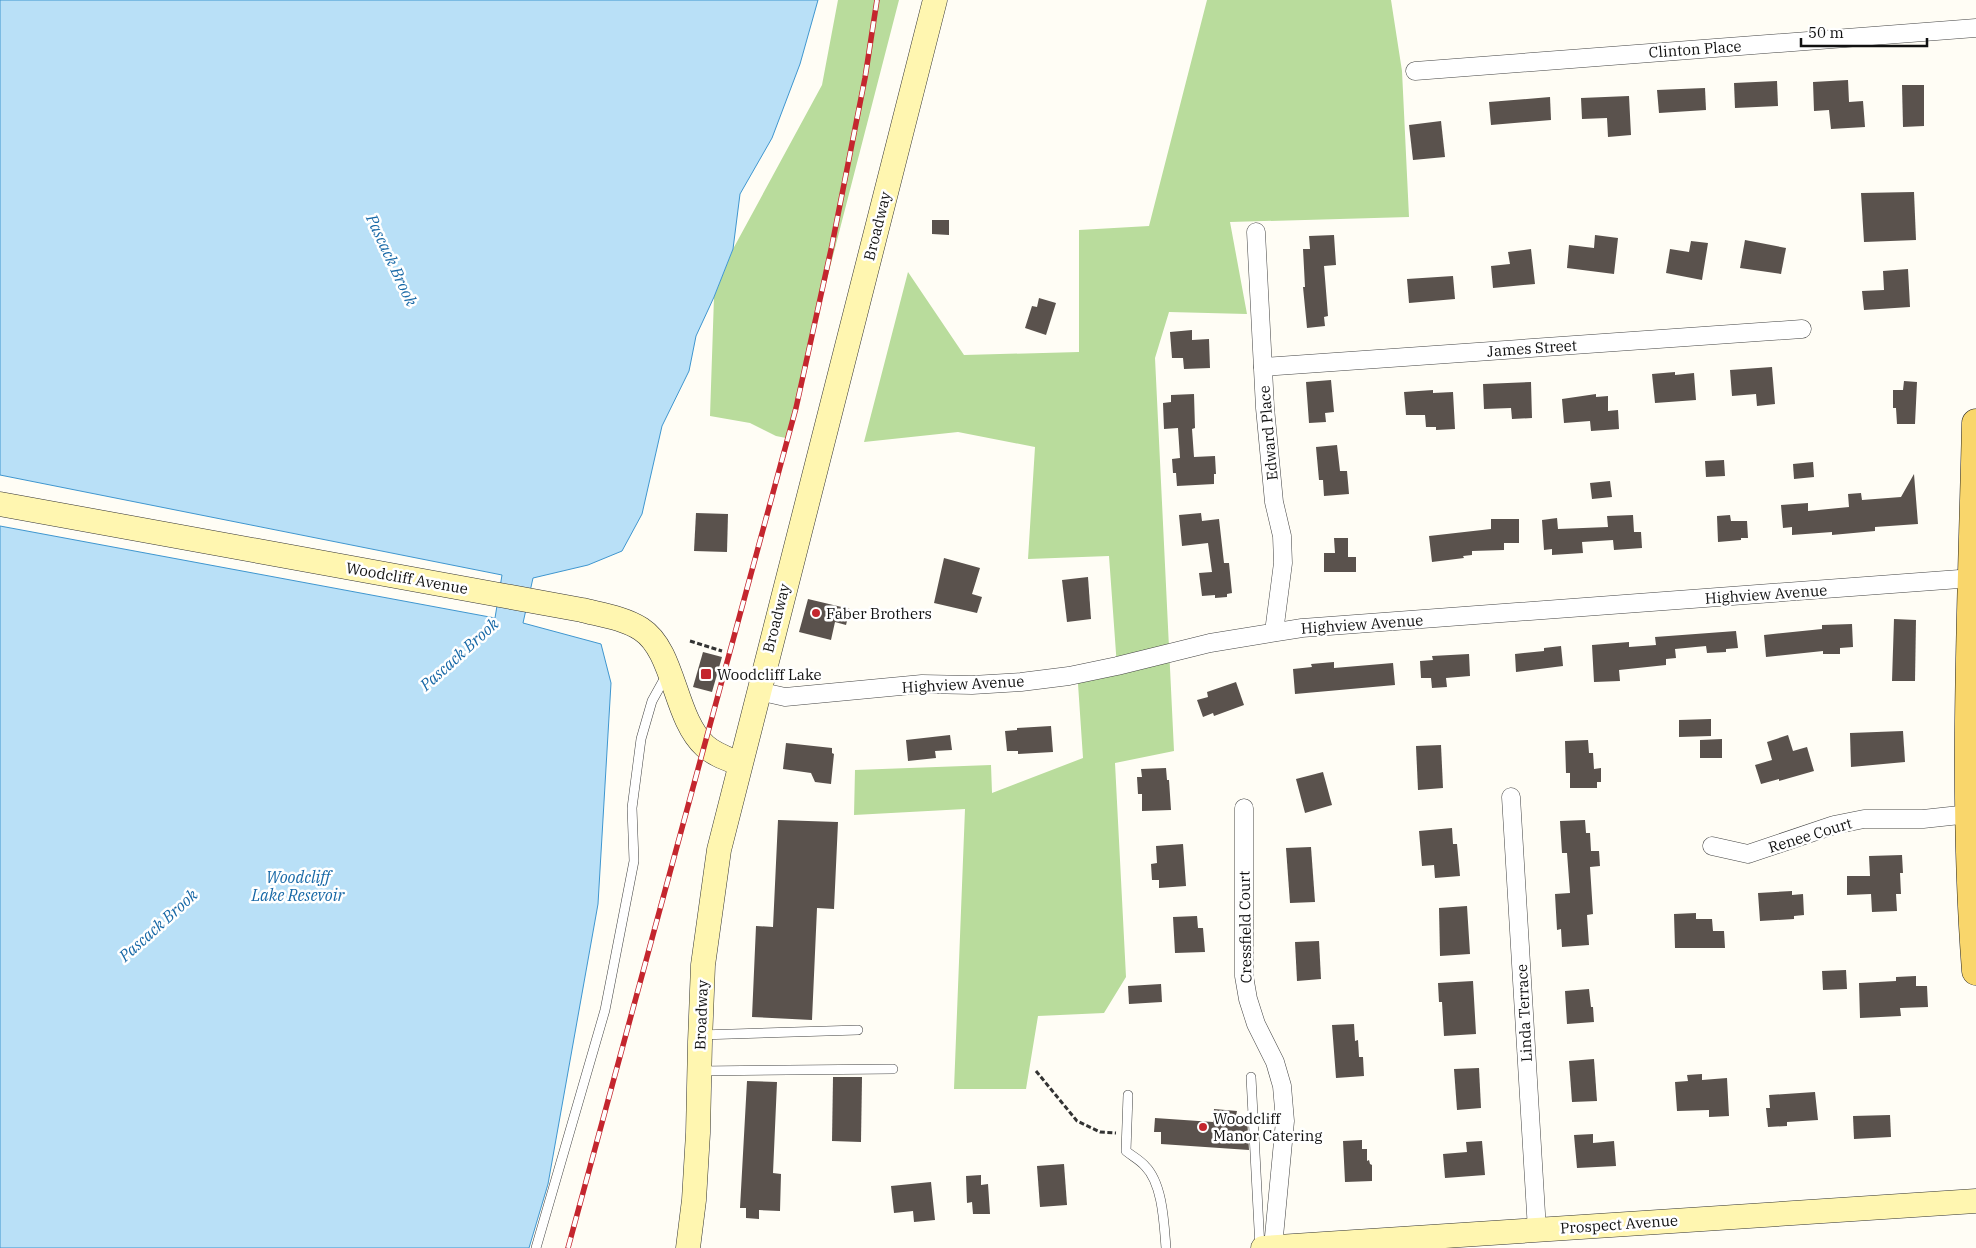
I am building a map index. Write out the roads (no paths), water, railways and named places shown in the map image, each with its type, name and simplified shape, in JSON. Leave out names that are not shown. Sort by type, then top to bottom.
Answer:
[{"type":"main road","name":"Broadway","points":[[688,1248],[694,1200],[698,1133],[703,965],[709,907],[718,850],[935,0]]},
{"type":"main road","points":[[1976,423],[1970,814],[1976,971]]},
{"type":"main road","name":"Woodcliff Avenue","points":[[0,504],[528,601],[626,622],[649,635],[656,645],[685,715],[694,732],[705,746],[720,756],[740,764]]},
{"type":"main road","name":"Prospect Avenue","points":[[1265,1248],[1976,1201]]},
{"type":"street","name":"Clinton Place","points":[[1415,71],[1976,28]]},
{"type":"street","name":"Edward Place","points":[[1256,232],[1263,367],[1274,502],[1282,545],[1283,563],[1274,632]]},
{"type":"street","name":"James Street","points":[[1263,367],[1802,329]]},
{"type":"street","name":"Highview Avenue","points":[[758,691],[785,698],[922,684],[972,685],[1020,682],[1069,676],[1210,643],[1274,632],[1974,587]]},
{"type":"street","name":"Linda Terrace","points":[[1511,797],[1537,1230]]},
{"type":"street","name":"Cressfield Court","points":[[1244,808],[1244,976],[1248,999],[1256,1024],[1274,1062],[1282,1086],[1285,1121],[1265,1248]]},
{"type":"street","name":"Renee Court","points":[[1712,846],[1748,854],[1834,825],[1864,819],[1923,819],[1970,814]]},
{"type":"lane","points":[[536,1248],[605,1010],[634,861],[632,808],[642,739],[652,701],[668,672]]},
{"type":"lane","points":[[700,1035],[858,1030]]},
{"type":"lane","points":[[699,1071],[893,1069]]},
{"type":"lane","points":[[1251,1077],[1265,1248]]},
{"type":"lane","points":[[1128,1094],[1126,1151],[1146,1166],[1160,1197],[1166,1248]]},
{"type":"water","name":"Woodcliff Lake Resevoir","points":[[0,0],[818,0],[800,64],[772,138],[740,194],[733,249],[696,336],[689,371],[662,426],[642,514],[622,551],[588,565],[533,578],[523,623],[601,644],[611,683],[598,904],[548,1184],[529,1248],[0,1248],[0,526],[495,618],[502,575],[0,475]]},
{"type":"railway","points":[[568,1248],[796,408],[832,245],[865,78],[877,0]]},
{"type":"place","name":"Faber Brothers","points":[[816,613]]},
{"type":"place","name":"Woodcliff Lake","points":[[706,674]]},
{"type":"place","name":"Woodcliff Manor Catering","points":[[1203,1127]]},
{"type":"water label","name":"Pascack Brook","points":[[392,260]]},
{"type":"water label","name":"Pascack Brook","points":[[459,654]]},
{"type":"water label","name":"Pascack Brook","points":[[158,925]]}]
